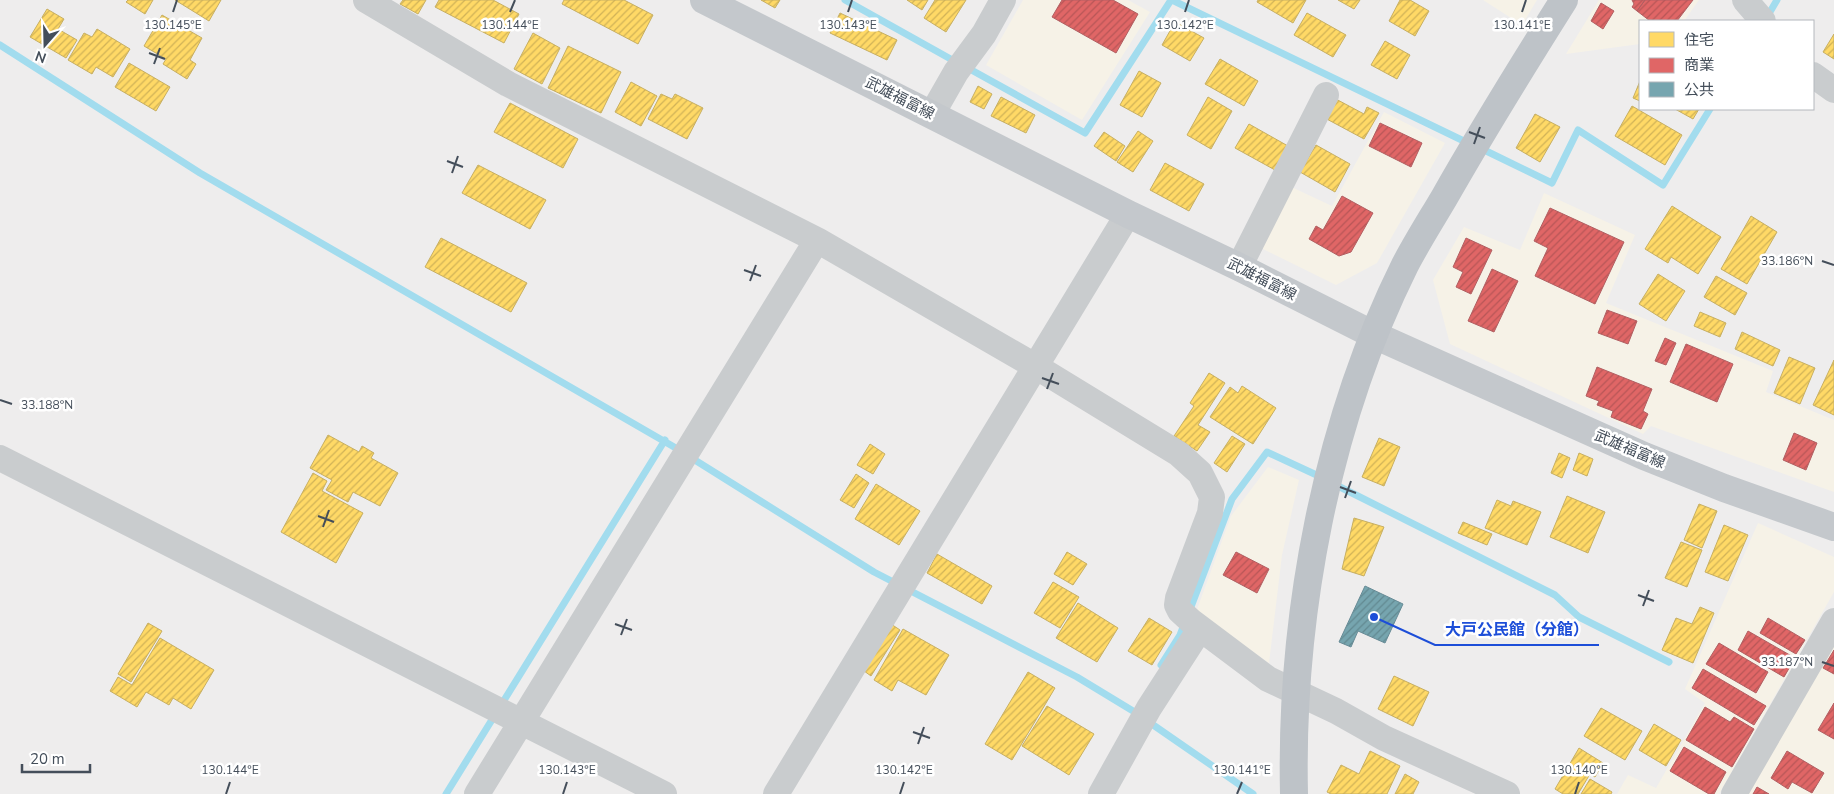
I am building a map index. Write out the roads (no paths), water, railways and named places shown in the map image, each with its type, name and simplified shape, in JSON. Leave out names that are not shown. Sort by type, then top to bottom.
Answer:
[{"type":"highway","points":[[1294,793],[1296,693],[1308,584],[1328,482],[1345,418],[1374,335],[1406,264],[1474,146],[1564,0]]},
{"type":"main road","name":"武雄福富線","points":[[704,0],[1128,214],[1374,335],[1644,456],[1724,488],[1834,527]]},
{"type":"street","points":[[366,0],[508,84],[817,240],[1035,366],[1179,454],[1200,473],[1212,497],[1210,513],[1178,598],[1177,605],[1190,621],[1268,679],[1336,711],[1384,738],[1507,794]]},
{"type":"street","points":[[932,114],[961,65],[984,34],[1002,0]]},
{"type":"street","points":[[1814,76],[1834,90]]},
{"type":"street","points":[[1239,267],[1326,95]]},
{"type":"street","points":[[776,794],[1128,214]]},
{"type":"street","points":[[476,794],[506,713],[677,470],[817,240]]},
{"type":"street","points":[[0,458],[664,794]]},
{"type":"street","points":[[1734,794],[1834,620]]},
{"type":"street","points":[[1101,794],[1150,708],[1190,621]]},
{"type":"waterway","points":[[845,0],[956,62]]},
{"type":"waterway","points":[[966,67],[1085,133],[1171,0]]},
{"type":"waterway","points":[[1172,0],[1470,144]]},
{"type":"waterway","points":[[1767,17],[1777,0]]},
{"type":"waterway","points":[[0,45],[200,173],[681,451]]},
{"type":"waterway","points":[[1480,148],[1552,183],[1578,130],[1663,185],[1709,110]]},
{"type":"waterway","points":[[446,794],[665,440]]},
{"type":"waterway","points":[[1189,612],[1232,499],[1267,452],[1323,478]]},
{"type":"waterway","points":[[690,457],[874,572],[1077,677],[1133,711],[1253,794]]},
{"type":"waterway","points":[[1332,483],[1555,595],[1579,617],[1669,662]]},
{"type":"waterway","points":[[1161,665],[1180,635],[1185,622]]},
{"type":"place","name":"大戸公民館（分館）","points":[[1374,617]]}]
